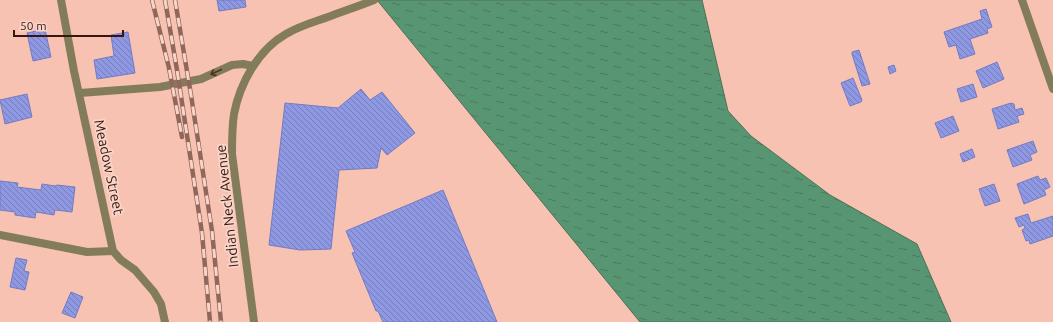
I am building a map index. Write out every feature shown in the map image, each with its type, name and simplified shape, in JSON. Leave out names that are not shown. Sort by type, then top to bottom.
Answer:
[{"type":"street","name":"Meadow Street","points":[[61,0],[74,71],[114,251]]},
{"type":"street","name":"Indian Neck Avenue","points":[[254,322],[232,154],[234,114],[239,97],[253,66],[272,44],[285,34],[304,25],[374,0]]},
{"type":"street","points":[[1022,0],[1053,89]]},
{"type":"street","points":[[80,93],[160,87],[201,79],[232,65],[243,64],[253,66]]},
{"type":"street","points":[[0,235],[87,252],[114,251],[121,260],[135,270],[154,292],[161,304],[165,322]]},
{"type":"water","points":[[377,0],[702,0],[728,111],[751,136],[830,195],[917,244],[951,322],[640,322]]},
{"type":"building","points":[[217,0],[245,0],[246,7],[219,11]]},
{"type":"building","points":[[986,9],[992,27],[987,29],[988,33],[970,39],[975,54],[960,59],[956,45],[949,47],[944,32],[982,19],[980,11]]},
{"type":"building","points":[[45,29],[51,57],[33,61],[27,33]]},
{"type":"building","points":[[128,32],[135,73],[97,79],[94,60],[114,56],[111,35]]},
{"type":"building","points":[[859,50],[870,84],[862,86],[852,54],[852,52]]},
{"type":"building","points":[[997,62],[1004,79],[983,88],[976,71]]},
{"type":"building","points":[[894,65],[896,71],[890,74],[888,67]]},
{"type":"building","points":[[853,78],[862,100],[861,102],[850,106],[841,83]]},
{"type":"building","points":[[973,84],[977,97],[961,102],[957,89]]},
{"type":"building","points":[[361,89],[370,100],[382,92],[415,133],[387,155],[381,148],[377,168],[339,170],[331,249],[300,250],[269,245],[285,103],[338,108]]},
{"type":"building","points":[[27,94],[32,117],[5,124],[0,100]]},
{"type":"building","points":[[1011,103],[1014,104],[1015,110],[1022,108],[1024,114],[1017,116],[1019,122],[998,129],[992,109]]},
{"type":"building","points":[[953,116],[959,131],[941,138],[935,123]]},
{"type":"building","points":[[1033,141],[1037,152],[1030,155],[1032,160],[1013,167],[1007,150]]},
{"type":"building","points":[[972,149],[975,157],[963,162],[960,154]]},
{"type":"building","points":[[1038,176],[1040,180],[1046,178],[1050,187],[1044,190],[1046,195],[1024,204],[1017,184]]},
{"type":"building","points":[[0,181],[18,183],[17,187],[41,190],[42,184],[75,187],[72,212],[55,210],[54,215],[36,212],[35,218],[15,215],[15,212],[0,210]]},
{"type":"building","points":[[994,184],[1000,201],[985,206],[979,189]]},
{"type":"building","points":[[443,190],[497,322],[383,322],[378,311],[376,311],[352,253],[355,252],[346,231]]},
{"type":"building","points":[[1028,214],[1031,223],[1053,216],[1053,236],[1030,244],[1029,240],[1026,241],[1022,230],[1025,228],[1024,225],[1019,227],[1015,218]]},
{"type":"building","points":[[16,258],[27,260],[24,271],[29,272],[25,290],[10,287]]},
{"type":"building","points":[[71,292],[83,297],[75,318],[62,313]]},
{"type":"railway","points":[[152,0],[169,68],[182,137]]},
{"type":"railway","points":[[165,0],[202,233],[210,322]]},
{"type":"railway","points":[[175,0],[212,231],[221,322]]}]
